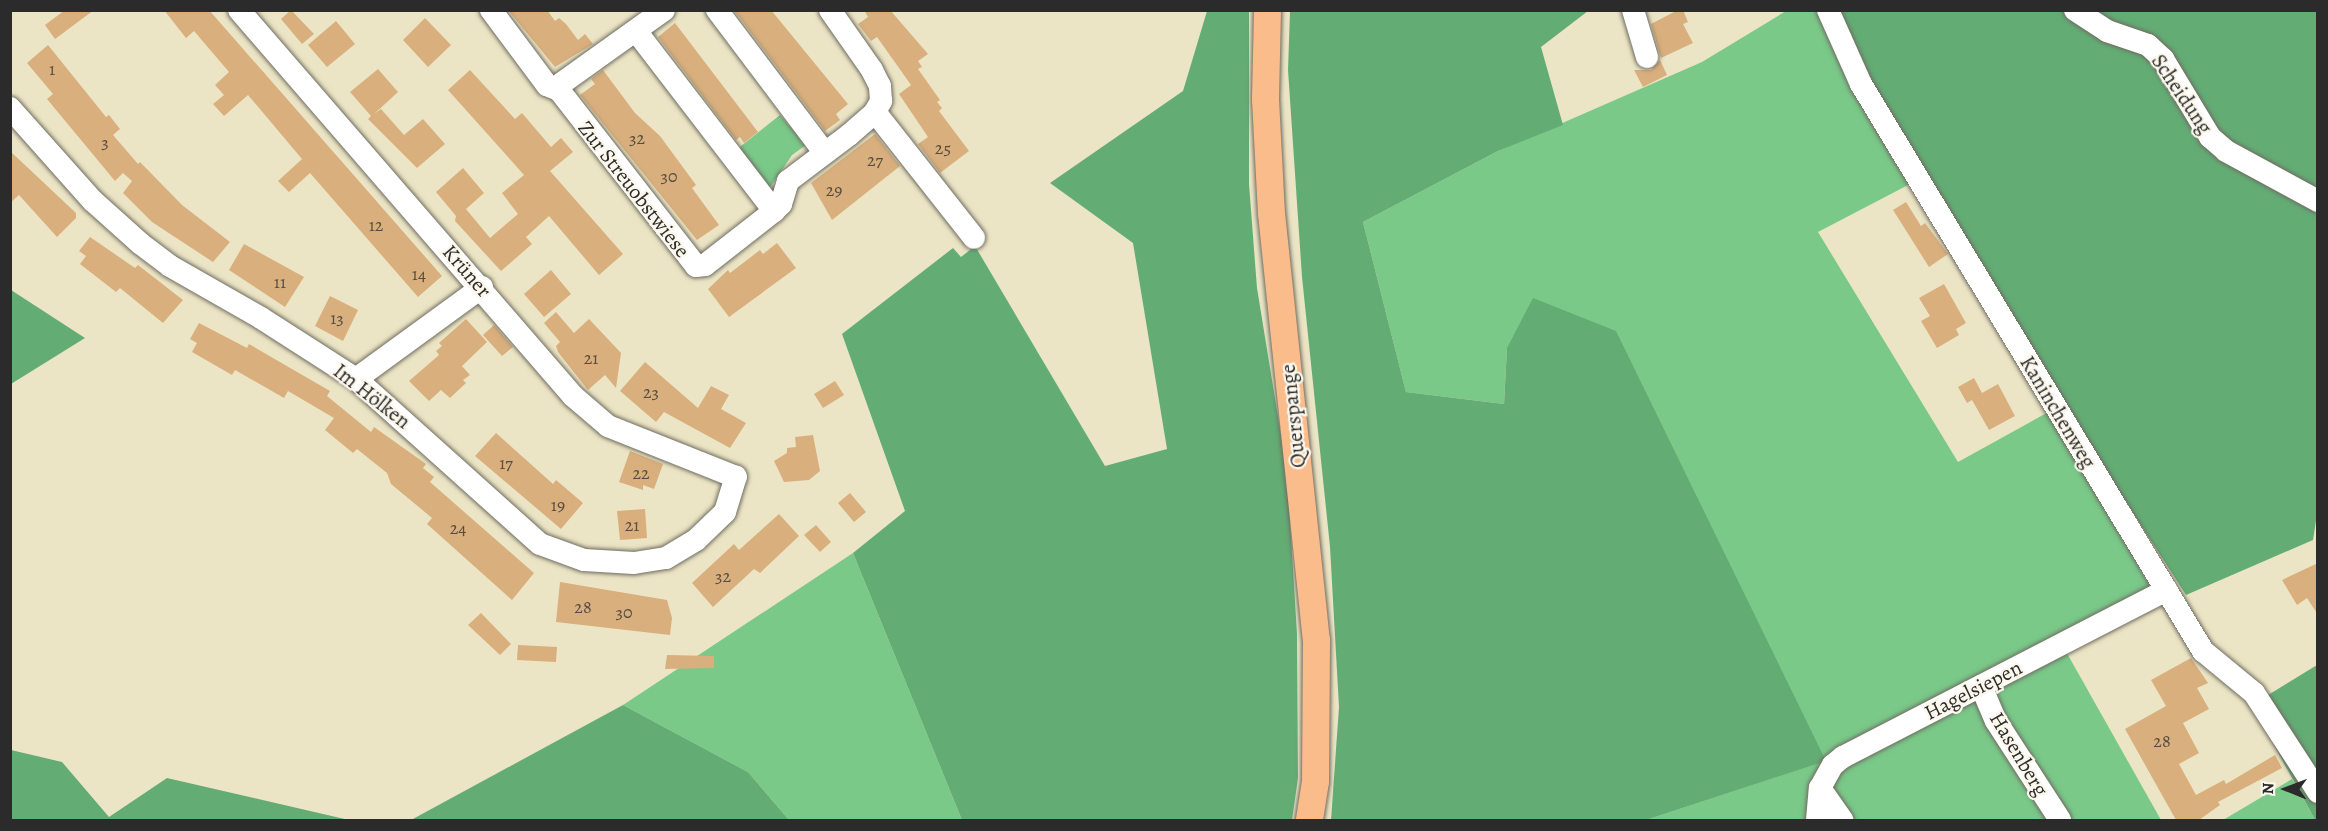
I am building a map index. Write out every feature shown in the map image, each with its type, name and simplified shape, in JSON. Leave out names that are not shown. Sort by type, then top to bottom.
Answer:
[{"type":"main road","name":"Querspange","points":[[1267,10],[1265,99],[1271,213],[1316,640],[1315,781],[1309,820]]},
{"type":"street","name":"Krüner","points":[[239,10],[482,287],[573,396],[608,426],[736,477]]},
{"type":"street","name":"Zur Streuobstwiese","points":[[490,10],[547,85],[560,90],[696,266],[705,265],[774,212],[788,181],[875,112]]},
{"type":"street","points":[[560,90],[562,83],[664,10]]},
{"type":"street","points":[[717,10],[824,152]]},
{"type":"street","points":[[830,10],[880,86],[881,101],[875,112],[974,238]]},
{"type":"street","points":[[1632,10],[1647,57]]},
{"type":"street","name":"Kaninchenweg","points":[[1828,10],[1861,84],[2203,651],[2254,693],[2318,792]]},
{"type":"street","name":"Scheidung","points":[[2075,10],[2107,31],[2148,45],[2163,59],[2210,137],[2226,151],[2318,201]]},
{"type":"street","points":[[636,31],[774,212]]},
{"type":"street","name":"Im Hölken","points":[[10,108],[93,201],[141,244],[170,266],[261,318],[356,379],[540,544],[584,560],[634,563],[666,558],[696,540],[725,512],[736,477]]},
{"type":"street","points":[[356,379],[482,287]]},
{"type":"street","name":"Hagelsiepen","points":[[1817,820],[1820,788],[1833,765],[1843,757],[2166,590]]},
{"type":"street","name":"Hasenberg","points":[[1981,686],[1996,721],[2060,820]]},
{"type":"street","points":[[1820,788],[1842,820]]},
{"type":"green space","points":[[1207,11],[1249,11],[1249,184],[1257,288],[1287,472],[1297,634],[1298,778],[1292,820],[962,820],[853,553],[905,511],[842,334],[953,248],[961,257],[975,246],[1105,466],[1167,449],[1133,243],[1050,183],[1183,91]]},
{"type":"green space","points":[[1290,11],[1588,11],[1541,47],[1563,125],[1498,151],[1363,222],[1406,392],[1504,404],[1507,348],[1533,298],[1616,331],[1826,761],[1646,820],[1331,820],[1339,707],[1330,547],[1302,277],[1288,70]]},
{"type":"green space","points":[[1786,11],[1821,11],[1910,184],[1818,232],[1958,462],[2052,410],[2160,591],[1826,761],[1835,820],[1646,820],[1825,761],[1507,348],[1504,404],[1406,392],[1363,222],[1498,151],[1702,62]]},
{"type":"green space","points":[[1836,11],[2317,11],[2318,508],[2313,540],[2186,595],[2016,331],[1865,78]]},
{"type":"green space","points":[[780,115],[806,145],[792,155],[771,186],[760,188],[736,150]]},
{"type":"green space","points":[[11,290],[85,338],[11,384]]},
{"type":"green space","points":[[853,553],[962,820],[789,820],[748,772],[623,705]]},
{"type":"green space","points":[[2064,648],[2161,820],[1849,820],[1826,784],[1839,768]]},
{"type":"green space","points":[[2317,665],[2317,820],[2315,820],[2252,705]]},
{"type":"green space","points":[[623,705],[748,772],[789,820],[411,820]]},
{"type":"green space","points":[[11,750],[62,762],[109,817],[167,778],[349,820],[11,820]]},
{"type":"green space","points":[[2292,779],[2315,820],[2223,820]]},
{"type":"building","points":[[65,10],[94,10],[55,39],[45,25]]},
{"type":"building","points":[[164,10],[209,10],[442,276],[418,297],[310,173],[289,192],[278,181],[302,159],[248,95],[224,116],[213,104],[224,95],[215,85],[229,72],[194,31],[186,38]]},
{"type":"building","points":[[291,10],[314,34],[302,44],[281,19]]},
{"type":"building","points":[[508,10],[547,10],[555,21],[559,18],[566,24],[578,40],[585,34],[593,44],[555,67]]},
{"type":"building","points":[[734,10],[771,10],[848,104],[836,114],[840,120],[825,131]]},
{"type":"building","points":[[864,10],[890,10],[928,54],[918,61],[922,67],[918,69],[940,100],[937,102],[942,108],[939,111],[969,151],[940,173],[918,144],[928,137],[899,94],[911,85],[877,37],[871,41],[858,24],[868,17]]},
{"type":"building","points":[[1678,10],[1683,10],[1688,22],[1683,24],[1693,43],[1661,58],[1651,24]]},
{"type":"building","points":[[425,18],[451,45],[428,67],[403,40]]},
{"type":"building","points":[[336,21],[355,44],[327,67],[308,45]]},
{"type":"building","points":[[675,23],[758,132],[744,143],[740,137],[736,140],[658,37]]},
{"type":"building","points":[[48,45],[106,117],[109,115],[120,129],[113,135],[138,164],[140,162],[182,205],[230,242],[213,262],[152,222],[123,193],[132,181],[123,173],[115,181],[47,99],[53,94],[27,63]]},
{"type":"building","points":[[1660,60],[1667,75],[1643,87],[1634,70],[1651,70]]},
{"type":"building","points":[[378,69],[398,92],[374,114],[381,109],[404,135],[423,119],[445,144],[417,168],[368,119],[371,116],[350,92]]},
{"type":"building","points":[[470,70],[515,119],[522,113],[551,147],[561,138],[573,152],[550,171],[623,254],[599,275],[549,216],[526,237],[532,244],[501,271],[455,221],[456,216],[436,192],[463,168],[484,193],[466,209],[490,238],[518,214],[502,193],[524,175],[448,90]]},
{"type":"building","points":[[603,70],[635,113],[660,136],[696,185],[692,188],[719,225],[697,240],[580,95],[595,84],[591,79]]},
{"type":"building","points":[[875,134],[900,166],[832,220],[811,183]]},
{"type":"building","points":[[10,151],[76,213],[76,218],[57,237],[19,195],[10,203]]},
{"type":"building","points":[[1906,202],[1921,226],[1925,223],[1948,254],[1929,267],[1893,210]]},
{"type":"building","points":[[90,237],[135,268],[138,265],[183,300],[163,323],[120,288],[116,292],[80,264],[86,256],[79,251]]},
{"type":"building","points":[[777,243],[796,268],[729,317],[708,289],[728,270],[730,273],[760,250],[763,254]]},
{"type":"building","points":[[244,244],[304,277],[285,307],[229,270]]},
{"type":"building","points":[[551,270],[571,294],[544,317],[524,294]]},
{"type":"building","points":[[1944,284],[1966,323],[1956,329],[1959,335],[1937,348],[1921,321],[1930,316],[1919,298]]},
{"type":"building","points":[[330,296],[358,310],[343,341],[315,326]]},
{"type":"building","points":[[556,312],[574,333],[589,319],[621,353],[616,388],[605,375],[588,390],[558,352],[556,346],[560,342],[544,323]]},
{"type":"building","points":[[466,319],[487,342],[462,366],[470,375],[463,380],[466,383],[450,398],[441,390],[429,401],[409,381],[439,355],[436,351],[442,346],[439,343]]},
{"type":"building","points":[[199,323],[247,348],[249,344],[330,391],[327,396],[371,432],[374,427],[426,464],[423,468],[434,477],[430,482],[534,573],[512,600],[427,524],[432,518],[391,484],[387,473],[357,449],[353,453],[325,430],[334,418],[288,391],[284,398],[235,370],[232,375],[192,352],[197,343],[190,339]]},
{"type":"building","points":[[494,325],[513,347],[502,356],[483,335]]},
{"type":"building","points":[[645,362],[698,408],[711,386],[729,395],[721,409],[746,423],[730,448],[664,412],[656,422],[620,391]]},
{"type":"building","points":[[1974,378],[1982,393],[1998,384],[2015,416],[1989,430],[1972,400],[1967,403],[1958,387]]},
{"type":"building","points":[[835,381],[844,395],[823,408],[814,394]]},
{"type":"building","points":[[496,433],[553,484],[556,480],[583,503],[561,529],[475,456]]},
{"type":"building","points":[[813,435],[820,471],[809,480],[784,482],[774,461],[787,453],[787,448],[796,447],[795,437]]},
{"type":"building","points":[[630,451],[663,464],[654,489],[643,485],[643,490],[619,482]]},
{"type":"building","points":[[850,493],[866,512],[854,522],[838,503]]},
{"type":"building","points":[[645,509],[647,538],[620,540],[617,511]]},
{"type":"building","points":[[779,514],[799,536],[760,573],[754,569],[713,607],[692,583],[734,544],[739,550]]},
{"type":"building","points":[[816,525],[831,542],[820,552],[804,535]]},
{"type":"building","points":[[2318,563],[2318,615],[2307,598],[2297,605],[2282,580]]},
{"type":"building","points":[[560,582],[667,600],[672,618],[670,635],[556,622]]},
{"type":"building","points":[[481,613],[511,644],[500,655],[468,625]]},
{"type":"building","points":[[518,645],[557,647],[556,662],[517,660]]},
{"type":"building","points":[[667,655],[714,656],[714,668],[665,669]]},
{"type":"building","points":[[2191,658],[2208,683],[2197,688],[2209,709],[2183,723],[2199,753],[2179,764],[2196,795],[2224,780],[2226,784],[2275,755],[2282,768],[2218,802],[2220,805],[2199,820],[2176,820],[2125,729],[2166,706],[2151,680]]}]
